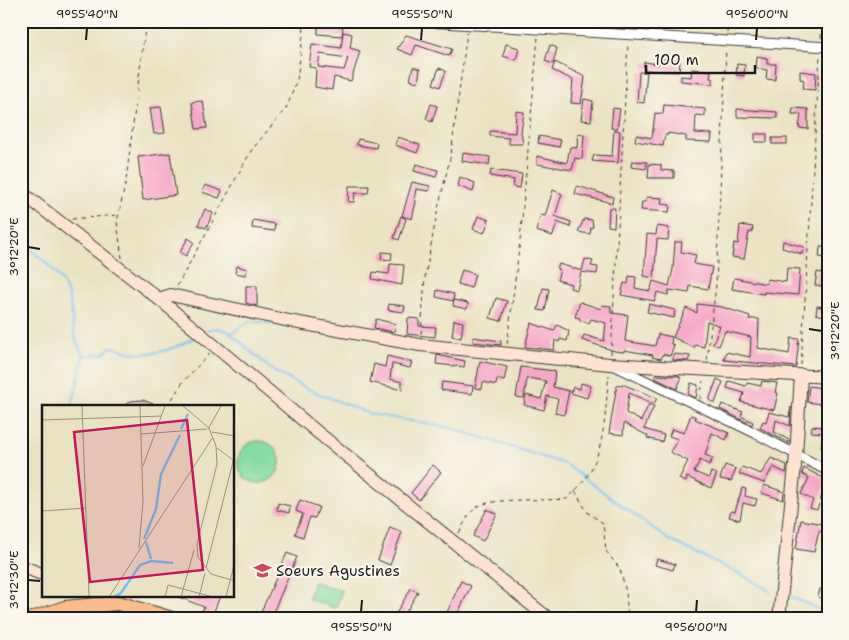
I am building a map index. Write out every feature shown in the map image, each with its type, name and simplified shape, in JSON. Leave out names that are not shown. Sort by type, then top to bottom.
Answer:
[{"type":"main road","points":[[32,619],[65,608],[118,603],[172,619]]},
{"type":"main road","points":[[95,619],[126,619]]},
{"type":"street","points":[[410,21],[628,33],[824,47]]},
{"type":"street","points":[[21,192],[124,272],[165,297],[215,348],[549,619]]},
{"type":"street","points":[[165,297],[420,345],[506,352],[610,364],[828,376]]},
{"type":"street","points":[[610,364],[699,408],[753,432],[828,471]]},
{"type":"street","points":[[780,619],[796,456],[801,375]]},
{"type":"street","points":[[21,566],[42,574]]},
{"type":"street","points":[[106,598],[118,603]]},
{"type":"path","points":[[124,272],[117,222],[135,122],[146,21]]},
{"type":"path","points":[[165,297],[252,151],[287,106],[297,80],[304,28],[307,21]]},
{"type":"path","points":[[699,408],[706,369],[716,285],[728,21]]},
{"type":"path","points":[[801,375],[824,47],[822,21]]},
{"type":"path","points":[[420,345],[425,277],[451,154],[468,25]]},
{"type":"path","points":[[506,352],[520,241],[539,28]]},
{"type":"path","points":[[454,543],[467,517],[478,506],[519,499],[537,501],[567,499],[592,467],[599,447],[614,327],[628,33]]},
{"type":"path","points":[[58,221],[119,215]]},
{"type":"path","points":[[169,405],[182,383],[215,348]]},
{"type":"path","points":[[575,490],[588,513],[603,523],[606,551],[620,569],[626,592],[628,619]]},
{"type":"green space","points":[[259,441],[274,447],[280,462],[274,477],[259,483],[244,477],[238,462],[244,447]]},
{"type":"green space","points":[[314,582],[342,591],[336,608],[308,599]]},
{"type":"building","points":[[766,21],[777,21],[776,29],[766,28]]},
{"type":"building","points":[[318,25],[343,27],[342,36],[318,34]]},
{"type":"building","points":[[343,32],[352,34],[350,48],[360,51],[351,81],[334,77],[332,90],[315,87],[316,68],[309,67],[312,44],[341,48]],"holes":[[[320,54],[348,58],[344,70],[318,67]]]},
{"type":"building","points":[[406,35],[452,49],[449,56],[416,45],[412,55],[397,49]]},
{"type":"building","points":[[506,44],[519,48],[516,60],[503,56]]},
{"type":"building","points":[[550,45],[557,48],[553,64],[545,61]]},
{"type":"building","points":[[757,56],[767,58],[767,64],[776,64],[775,80],[766,79],[767,70],[756,68]]},
{"type":"building","points":[[659,58],[680,61],[679,72],[644,70],[644,62],[659,64]]},
{"type":"building","points":[[555,62],[585,77],[581,104],[571,103],[573,80],[552,70]]},
{"type":"building","points":[[737,64],[745,65],[744,76],[736,75]]},
{"type":"building","points":[[413,67],[420,69],[418,82],[410,80]]},
{"type":"building","points":[[439,68],[446,71],[440,87],[433,84]]},
{"type":"building","points":[[692,69],[711,71],[710,78],[713,79],[713,84],[681,81],[681,76],[691,77]]},
{"type":"building","points":[[800,71],[816,73],[815,90],[803,89],[804,80],[800,79]]},
{"type":"building","points":[[639,72],[647,72],[644,103],[637,102]]},
{"type":"building","points":[[584,99],[593,101],[591,121],[581,120]]},
{"type":"building","points":[[203,101],[207,128],[196,129],[192,102]]},
{"type":"building","points":[[431,104],[437,106],[432,122],[426,119]]},
{"type":"building","points":[[664,105],[705,109],[705,116],[696,115],[695,133],[712,134],[711,142],[686,141],[686,136],[668,133],[668,135],[665,135],[663,146],[635,141],[636,135],[652,138],[655,113],[663,114]]},
{"type":"building","points":[[161,107],[165,133],[154,134],[150,108]]},
{"type":"building","points":[[613,108],[620,109],[617,129],[611,128]]},
{"type":"building","points":[[793,108],[808,109],[808,129],[799,128],[801,114],[792,114]]},
{"type":"building","points":[[737,109],[777,112],[777,118],[737,117]]},
{"type":"building","points":[[516,111],[524,112],[521,132],[523,144],[509,144],[509,138],[490,136],[490,131],[515,133]]},
{"type":"building","points":[[614,130],[620,131],[618,163],[592,161],[594,155],[612,156]]},
{"type":"building","points":[[578,134],[584,135],[582,159],[575,158],[572,170],[537,164],[537,156],[567,163],[570,147],[577,148]]},
{"type":"building","points":[[755,134],[767,134],[767,142],[755,142]]},
{"type":"building","points":[[539,136],[561,140],[559,147],[538,143]]},
{"type":"building","points":[[398,137],[420,145],[417,153],[395,145]]},
{"type":"building","points":[[772,138],[787,138],[787,144],[772,144]]},
{"type":"building","points":[[358,139],[377,143],[376,148],[357,145]]},
{"type":"building","points":[[170,153],[176,195],[143,200],[138,157]]},
{"type":"building","points":[[463,153],[490,157],[489,165],[462,161]]},
{"type":"building","points":[[632,161],[647,162],[646,169],[631,167]]},
{"type":"building","points":[[416,164],[438,170],[436,177],[414,171]]},
{"type":"building","points":[[649,164],[661,165],[661,170],[674,171],[674,178],[648,178]]},
{"type":"building","points":[[491,170],[522,174],[520,188],[513,187],[514,180],[490,176]]},
{"type":"building","points":[[460,177],[475,183],[473,192],[458,186]]},
{"type":"building","points":[[412,182],[430,186],[429,191],[416,189],[414,200],[416,201],[412,219],[402,216]]},
{"type":"building","points":[[205,185],[222,191],[219,198],[202,192]]},
{"type":"building","points":[[349,186],[369,186],[368,193],[355,193],[354,202],[348,202]]},
{"type":"building","points":[[577,186],[613,197],[612,203],[575,194]]},
{"type":"building","points":[[553,190],[562,194],[555,216],[571,222],[570,227],[557,222],[553,236],[536,231],[541,215],[545,216]]},
{"type":"building","points":[[646,197],[662,198],[661,204],[670,205],[669,212],[641,210],[642,202],[646,202]]},
{"type":"building","points":[[609,208],[615,208],[614,227],[608,226]]},
{"type":"building","points":[[205,209],[213,213],[206,228],[198,225]]},
{"type":"building","points":[[401,216],[406,219],[399,240],[394,238]]},
{"type":"building","points":[[478,216],[489,220],[484,233],[473,229]]},
{"type":"building","points":[[584,219],[592,220],[593,227],[591,227],[590,234],[578,232]]},
{"type":"building","points":[[253,220],[275,224],[274,231],[252,228]]},
{"type":"building","points":[[740,225],[753,227],[752,233],[749,232],[744,259],[732,257],[734,243],[738,244]]},
{"type":"building","points":[[657,226],[669,228],[668,240],[657,239],[654,278],[644,276],[647,234],[656,235]]},
{"type":"building","points":[[188,238],[194,242],[186,256],[180,252]]},
{"type":"building","points":[[783,241],[804,247],[802,254],[782,248]]},
{"type":"building","points":[[675,242],[682,242],[681,252],[696,255],[694,264],[712,267],[708,289],[690,286],[689,293],[669,290],[668,295],[657,292],[655,301],[621,295],[624,283],[628,284],[629,276],[636,277],[635,288],[650,291],[653,281],[669,286],[673,269]]},
{"type":"building","points":[[820,247],[828,247],[828,258],[819,257]]},
{"type":"building","points":[[382,252],[392,253],[391,260],[381,259]]},
{"type":"building","points":[[585,259],[593,261],[591,266],[598,267],[597,274],[581,272],[577,290],[570,288],[571,284],[557,280],[560,270],[557,269],[559,264],[582,271]]},
{"type":"building","points":[[390,264],[404,265],[402,285],[372,279],[373,272],[389,274]]},
{"type":"building","points":[[237,266],[247,269],[246,275],[235,273]]},
{"type":"building","points":[[787,268],[800,269],[798,295],[764,292],[764,294],[732,289],[734,278],[767,284],[767,279],[786,282]]},
{"type":"building","points":[[462,270],[475,274],[471,288],[458,284]]},
{"type":"building","points":[[817,272],[825,274],[824,277],[828,277],[827,287],[815,285]]},
{"type":"building","points":[[246,286],[257,286],[257,306],[246,303]]},
{"type":"building","points":[[543,288],[549,289],[545,311],[538,310]]},
{"type":"building","points":[[437,290],[454,294],[453,301],[436,297]]},
{"type":"building","points":[[496,298],[507,301],[501,321],[490,318]]},
{"type":"building","points":[[454,300],[468,303],[467,309],[453,306]]},
{"type":"building","points":[[580,302],[601,309],[602,305],[611,306],[611,313],[628,315],[625,341],[655,346],[658,334],[672,337],[671,344],[674,345],[670,356],[663,354],[661,359],[652,357],[653,355],[624,350],[624,352],[615,351],[582,340],[584,335],[604,341],[606,323],[591,319],[589,323],[575,317]]},
{"type":"building","points":[[389,304],[405,306],[404,312],[388,310]]},
{"type":"building","points":[[649,304],[675,310],[674,318],[647,312]]},
{"type":"building","points":[[697,304],[722,307],[750,316],[749,319],[759,319],[758,348],[789,354],[791,338],[799,339],[796,367],[724,360],[726,352],[750,357],[751,337],[725,331],[719,346],[713,344],[720,326],[707,321],[704,347],[695,345],[694,348],[673,337],[686,308],[697,313]]},
{"type":"building","points":[[817,306],[828,308],[828,317],[816,314]]},
{"type":"building","points":[[408,318],[419,319],[419,326],[436,327],[435,337],[407,334]]},
{"type":"building","points":[[376,319],[396,324],[394,332],[374,328]]},
{"type":"building","points":[[454,320],[463,322],[461,338],[452,336]]},
{"type":"building","points":[[531,323],[554,331],[557,325],[569,331],[567,341],[560,339],[559,342],[555,340],[554,350],[525,347]]},
{"type":"building","points":[[473,337],[501,341],[501,345],[473,342]]},
{"type":"building","points":[[673,354],[690,356],[688,361],[673,360]]},
{"type":"building","points":[[437,355],[465,361],[464,367],[436,364]]},
{"type":"building","points":[[387,356],[412,362],[410,368],[392,364],[390,379],[402,382],[402,390],[370,382],[374,364],[385,367]]},
{"type":"building","points":[[480,361],[507,367],[504,381],[497,379],[496,385],[483,382],[482,389],[475,388]]},
{"type":"building","points":[[521,367],[555,371],[553,387],[569,391],[564,415],[555,413],[558,399],[547,396],[544,410],[524,405],[526,395],[541,399],[546,381],[527,378],[524,398],[516,397]]},
{"type":"building","points":[[655,375],[679,376],[681,379],[677,389],[655,378]]},
{"type":"building","points":[[717,379],[723,382],[715,403],[709,400]]},
{"type":"building","points":[[729,381],[746,386],[747,383],[761,386],[762,381],[777,383],[775,393],[778,393],[774,410],[741,402],[744,393],[727,388]]},
{"type":"building","points":[[442,382],[473,386],[472,394],[441,390]]},
{"type":"building","points":[[581,383],[591,386],[587,398],[571,393],[573,387],[580,389]]},
{"type":"building","points":[[691,383],[698,385],[696,398],[688,394]]},
{"type":"building","points":[[622,384],[657,398],[654,404],[629,393],[626,413],[641,421],[649,404],[654,406],[644,429],[664,435],[662,442],[647,438],[648,436],[624,423],[623,435],[609,433],[617,385],[622,386]]},
{"type":"building","points":[[809,386],[828,389],[828,405],[807,402]]},
{"type":"building","points":[[143,400],[156,405],[125,405],[131,401]]},
{"type":"building","points":[[722,404],[743,412],[741,416],[753,422],[752,425],[720,409]]},
{"type":"building","points":[[791,407],[790,426],[776,420],[774,432],[789,440],[789,443],[760,428],[763,421],[766,422],[769,412],[789,417]]},
{"type":"building","points":[[691,415],[696,417],[695,419],[729,433],[726,440],[712,433],[705,455],[713,458],[709,465],[700,460],[694,472],[709,478],[711,472],[717,474],[711,488],[687,477],[686,482],[679,479],[688,461],[670,452],[678,439],[669,436],[672,429],[684,433]]},
{"type":"building","points":[[824,425],[828,426],[828,449],[821,448],[823,433],[811,432],[812,426],[824,427]]},
{"type":"building","points":[[771,458],[787,465],[786,473],[773,467],[764,483],[739,474],[742,467],[761,474]]},
{"type":"building","points":[[433,465],[441,472],[419,500],[411,493]]},
{"type":"building","points":[[725,465],[736,469],[731,481],[720,479]]},
{"type":"building","points":[[804,468],[827,480],[817,510],[810,508],[813,500],[801,494],[809,478],[802,474]]},
{"type":"building","points":[[764,485],[784,492],[783,500],[762,493]]},
{"type":"building","points":[[742,488],[746,489],[745,496],[757,499],[755,506],[743,503],[740,520],[729,517],[731,511],[735,512]]},
{"type":"building","points":[[300,500],[319,507],[315,518],[310,517],[303,537],[295,534],[303,514],[296,511]]},
{"type":"building","points":[[278,503],[290,506],[289,513],[277,510]]},
{"type":"building","points":[[487,509],[497,514],[483,541],[473,536]]},
{"type":"building","points":[[801,520],[828,525],[827,533],[819,531],[814,552],[796,549]]},
{"type":"building","points":[[390,527],[402,532],[390,565],[378,560]]},
{"type":"building","points":[[287,553],[297,557],[271,617],[269,619],[258,619]]},
{"type":"building","points":[[657,559],[675,564],[673,570],[655,565]]},
{"type":"building","points":[[461,581],[471,586],[455,619],[444,619]]},
{"type":"building","points":[[411,588],[418,592],[402,619],[393,619]]},
{"type":"building","points":[[820,589],[828,591],[828,603],[822,603],[822,598],[818,597]]},
{"type":"building","points":[[181,598],[219,598],[211,619],[200,617],[204,607]]},
{"type":"waterway","points":[[21,240],[53,270],[67,292],[76,341],[84,355],[72,405]]},
{"type":"waterway","points":[[232,333],[250,321],[276,324]]},
{"type":"waterway","points":[[207,330],[218,328],[228,331],[273,371],[310,390],[370,414],[452,428],[565,464],[669,540],[750,579],[769,591]]},
{"type":"waterway","points":[[84,355],[104,354],[110,347],[129,352],[155,353],[179,346],[194,338]]},
{"type":"waterway","points":[[791,597],[828,613]]},
{"type":"place","name":"Soeurs Agustines","points":[[262,571]]}]
